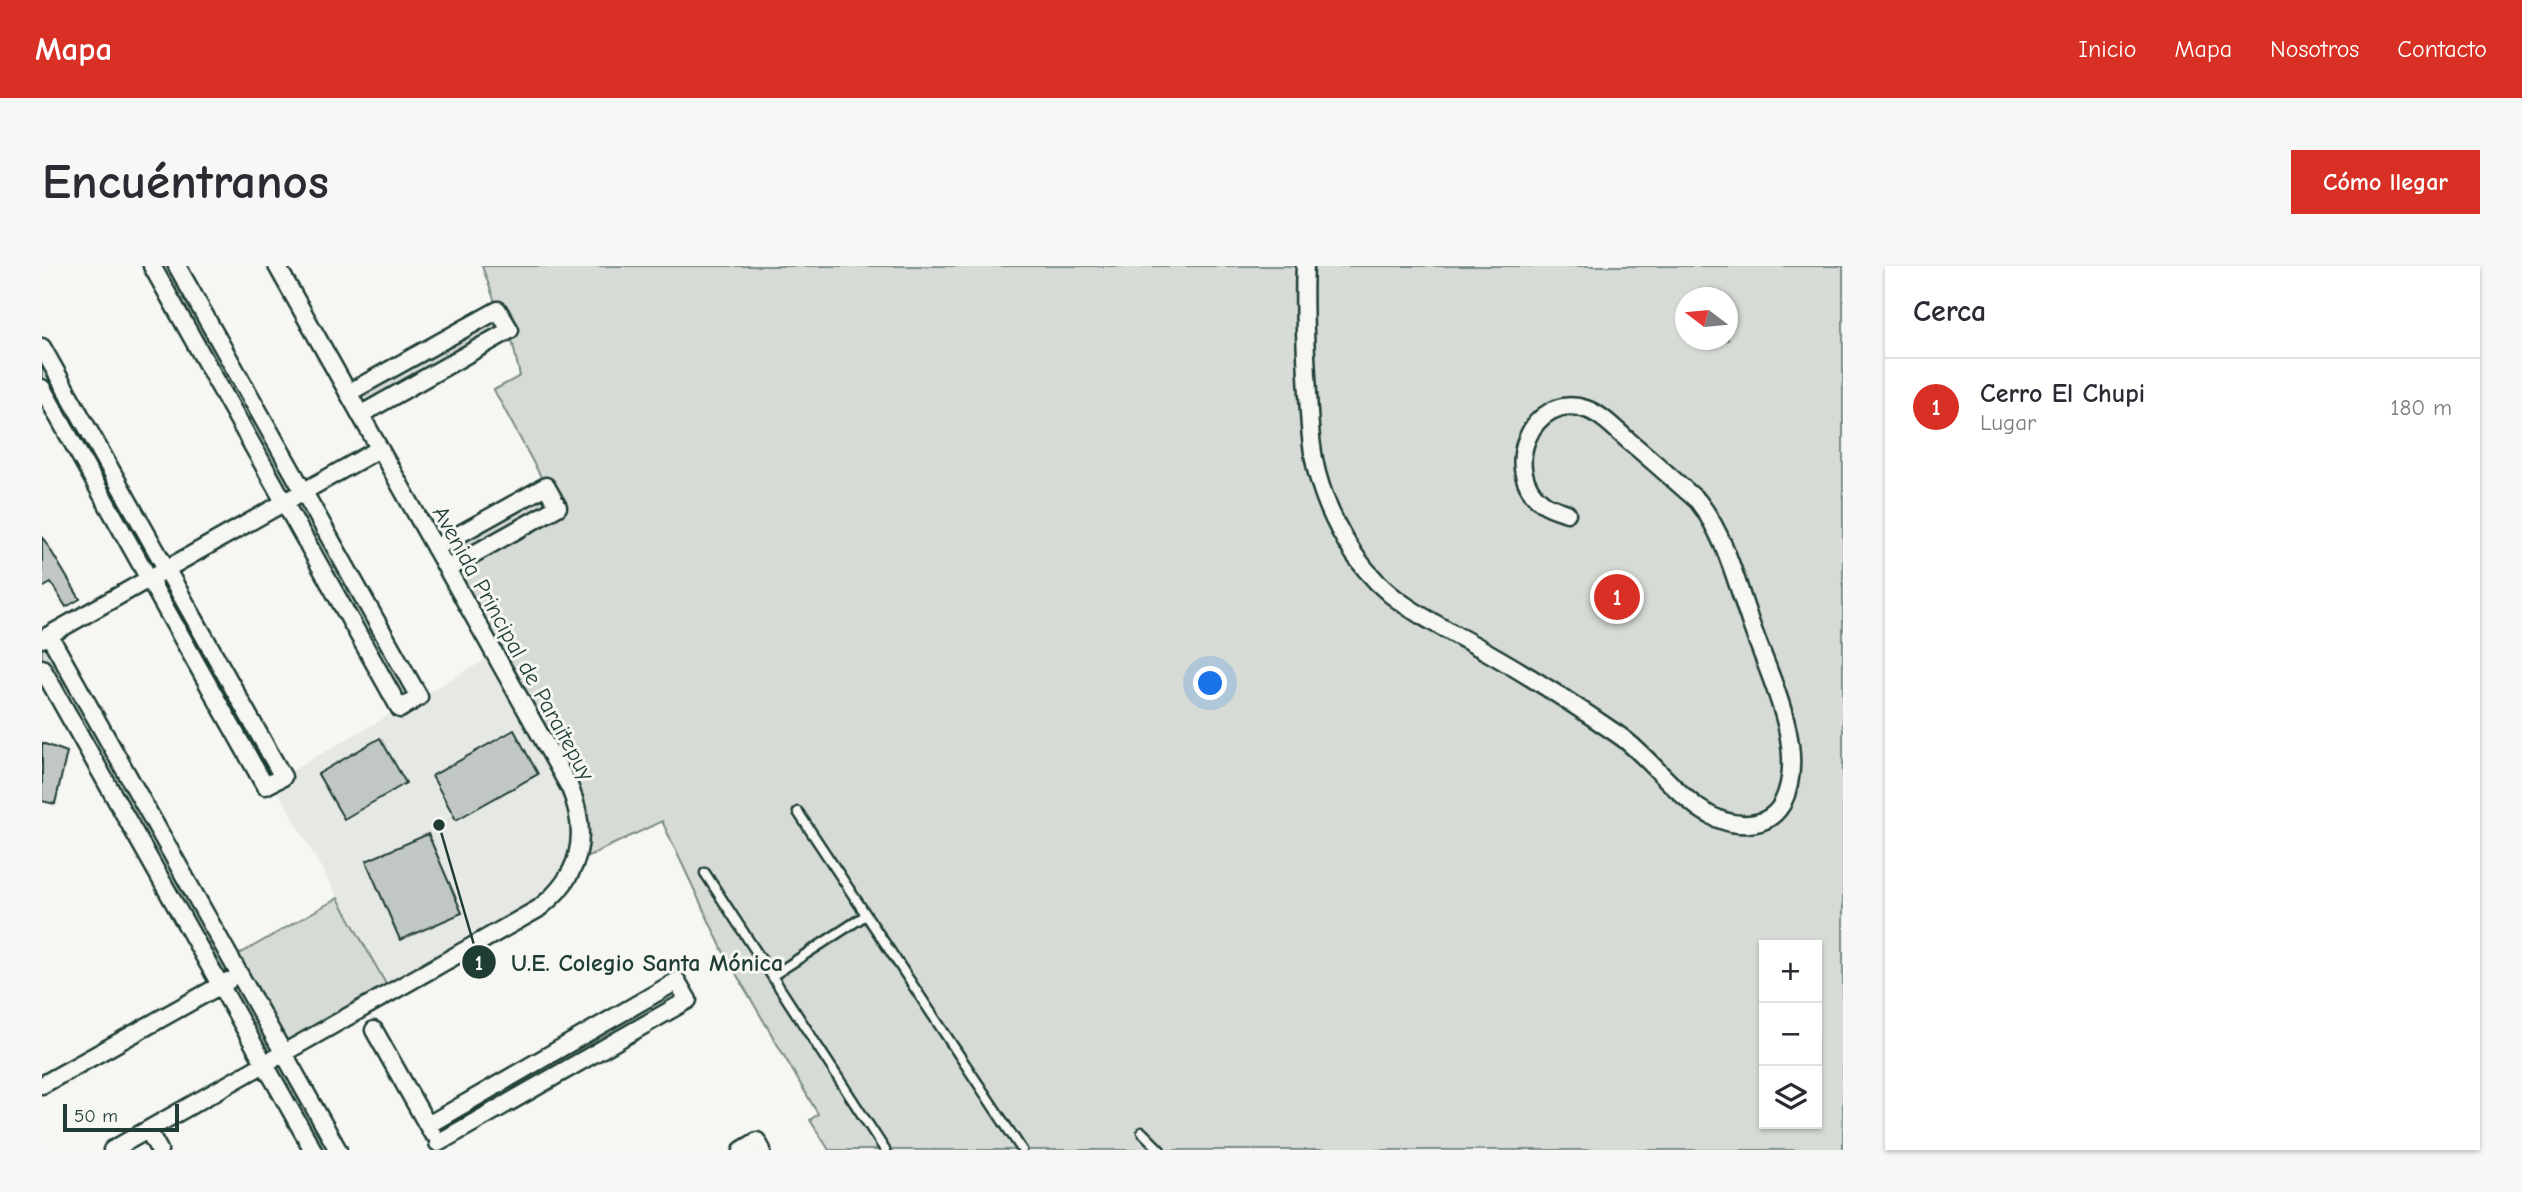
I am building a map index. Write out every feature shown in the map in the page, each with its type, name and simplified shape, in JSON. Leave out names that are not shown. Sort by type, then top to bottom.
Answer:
[{"type":"street","points":[[152,266],[400,709],[419,697],[177,266]]},
{"type":"street","name":"Avenida Principal de Paraitepuy","points":[[112,1150],[132,1145],[148,1130],[538,909],[563,888],[576,862],[580,841],[579,817],[570,789],[277,266]]},
{"type":"street","points":[[1306,266],[1304,330],[1312,447],[1329,508],[1359,561],[1389,593],[1407,607],[1510,665],[1622,737],[1708,816],[1750,824],[1771,817],[1785,798],[1792,774],[1788,733],[1724,548],[1707,513],[1698,501],[1601,417],[1576,407],[1565,407],[1538,420],[1530,430],[1522,455],[1527,482],[1533,492],[1542,502],[1567,513]]},
{"type":"street","points":[[348,393],[498,310],[510,330],[360,415]]},
{"type":"street","points":[[42,347],[282,777],[265,786],[42,388]]},
{"type":"street","points":[[338,1150],[46,637],[379,449]]},
{"type":"street","points":[[435,548],[546,486],[558,507],[447,569]]},
{"type":"street","points":[[42,668],[313,1150]]},
{"type":"street","points":[[146,853],[165,842]]},
{"type":"street","points":[[42,1085],[239,975]]},
{"type":"street","points":[[374,1030],[440,1147],[688,1000],[677,981],[428,1125]]},
{"type":"street","points":[[148,1130],[159,1150]]},
{"type":"street","points":[[742,1150],[757,1141],[762,1150]]},
{"type":"lane","points":[[798,812],[1022,1150]]},
{"type":"lane","points":[[705,873],[885,1150]]},
{"type":"lane","points":[[772,976],[866,915]]},
{"type":"lane","points":[[1142,1132],[1160,1150]]},
{"type":"shaded area","points":[[152,266],[177,266],[419,697],[400,709]]},
{"type":"shaded area","points":[[482,266],[1843,266],[1843,1150],[829,1150],[810,1120],[818,1114],[724,953],[662,821],[576,862],[579,817],[435,548],[546,486],[494,390],[520,376],[510,331],[360,415],[348,393],[498,310]]},
{"type":"shaded area","points":[[42,347],[283,777],[265,786],[42,388]]},
{"type":"shaded area","points":[[49,635],[231,959],[338,898],[391,993],[284,1054],[338,1150],[313,1150],[42,668],[42,639]]},
{"type":"shaded area","points":[[495,654],[579,817],[563,888],[391,993],[273,782]]},
{"type":"shaded area","points":[[677,981],[688,1000],[438,1143],[428,1125]]},
{"type":"building","points":[[42,536],[80,599],[66,607],[51,583],[42,588]]},
{"type":"building","points":[[514,730],[538,774],[456,820],[432,776]]},
{"type":"building","points":[[380,738],[406,783],[344,819],[318,774]]},
{"type":"building","points":[[42,743],[67,752],[55,804],[42,801]]},
{"type":"building","points":[[428,834],[462,913],[400,940],[366,861]]},
{"type":"place","name":"Cerro El Chupi","points":[[1617,597]]},
{"type":"place","name":"U.E. Colegio Santa Mónica","points":[[439,825]]}]
